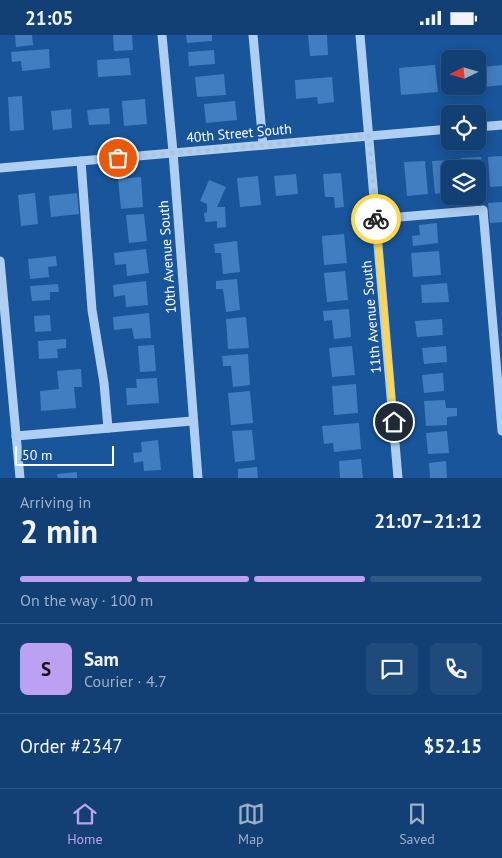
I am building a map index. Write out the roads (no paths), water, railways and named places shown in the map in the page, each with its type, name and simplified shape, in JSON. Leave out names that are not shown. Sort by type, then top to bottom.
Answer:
[{"type":"street","name":"10th Avenue South","points":[[162,35],[198,478]]},
{"type":"street","points":[[253,35],[263,145]]},
{"type":"street","name":"11th Avenue South","points":[[360,35],[398,478]]},
{"type":"street","points":[[486,126],[502,125]]},
{"type":"street","name":"40th Street South","points":[[0,169],[173,152],[441,130]]},
{"type":"street","points":[[81,161],[92,310],[104,383],[108,428]]},
{"type":"street","points":[[376,219],[483,210],[502,431]]},
{"type":"street","points":[[0,261],[20,478]]},
{"type":"street","points":[[16,436],[192,421]]}]
